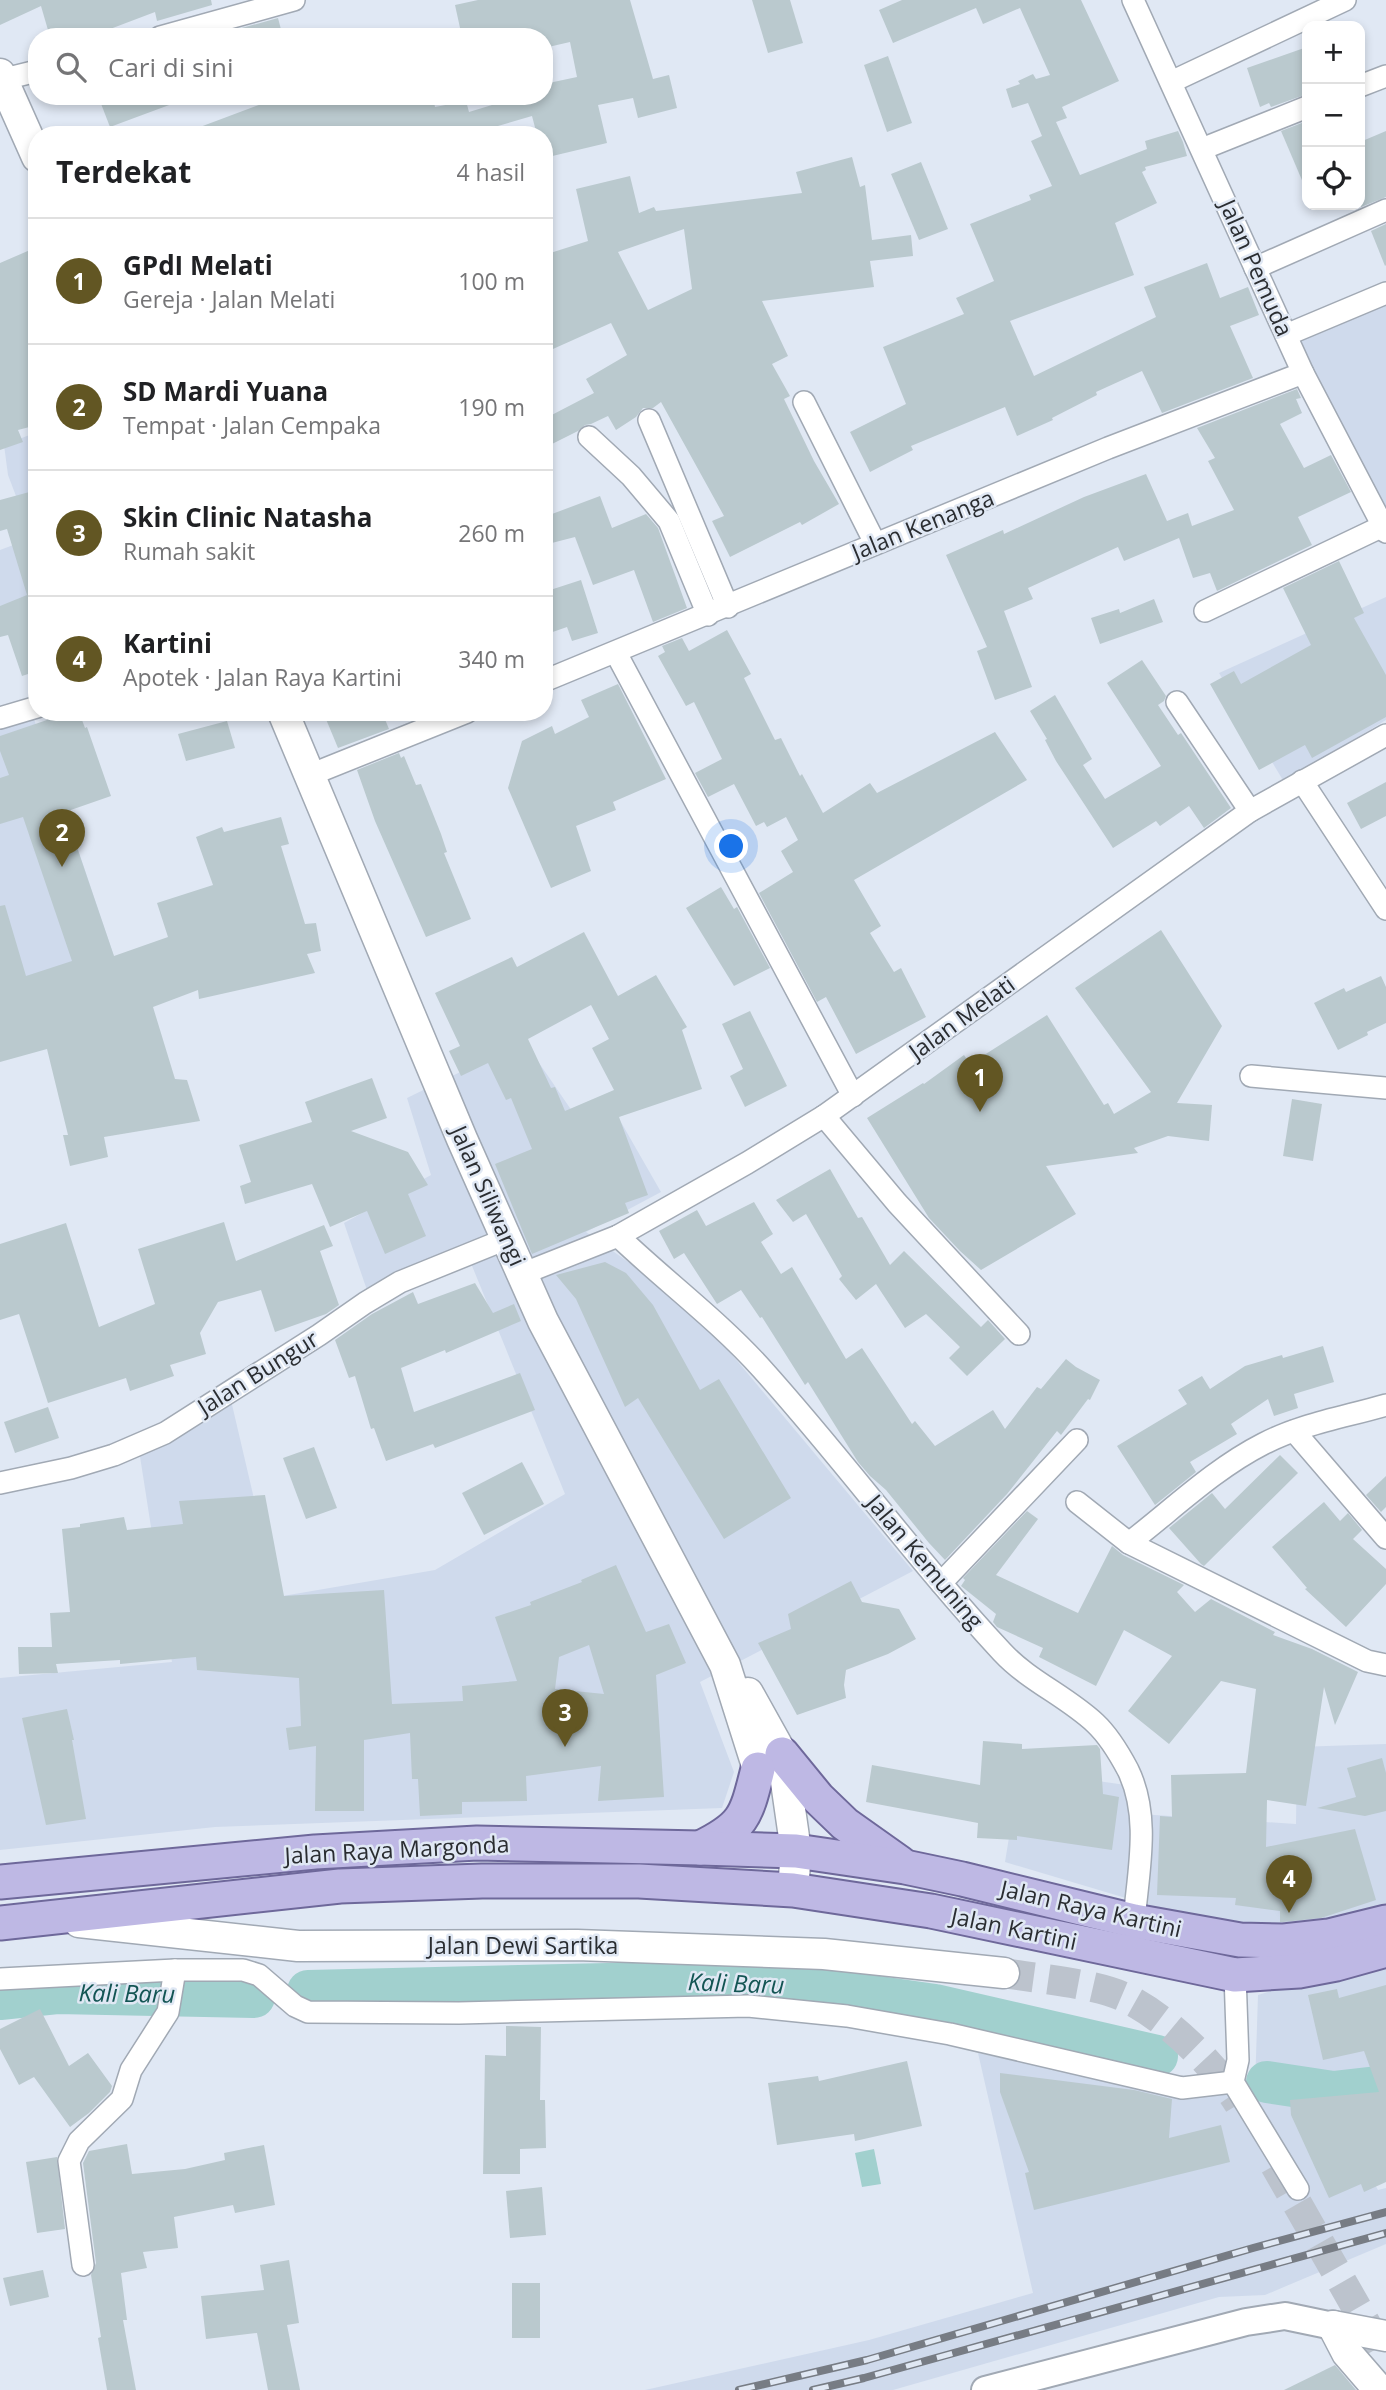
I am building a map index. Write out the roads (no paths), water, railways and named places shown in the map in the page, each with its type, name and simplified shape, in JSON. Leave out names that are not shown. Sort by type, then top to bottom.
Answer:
[{"type":"main road","points":[[1,78],[28,137]]},
{"type":"main road","name":"Jalan Siliwangi","points":[[287,721],[543,1321],[725,1665],[750,1695],[796,1851],[793,1890]]},
{"type":"main road","points":[[700,1848],[734,1829],[743,1818],[770,1761],[818,1798],[845,1824],[905,1867]]},
{"type":"main road","name":"Jalan Raya Margonda","points":[[0,1882],[303,1853],[477,1843],[796,1851]]},
{"type":"main road","name":"Jalan Raya Kartini","points":[[796,1851],[905,1867],[1218,1938],[1283,1941],[1329,1936],[1386,1922]]},
{"type":"main road","name":"Jalan Raya Margonda","points":[[0,1923],[340,1886],[474,1881],[639,1881],[793,1890]]},
{"type":"main road","name":"Jalan Kartini","points":[[793,1890],[931,1911],[1234,1975]]},
{"type":"main road","name":"Jalan Dewi Sartika","points":[[43,1918],[298,1946],[577,1945],[673,1948],[824,1954],[1004,1973]]},
{"type":"main road","points":[[1234,1975],[1300,1971],[1386,1950]]},
{"type":"main road","points":[[1333,2326],[1386,2336]]},
{"type":"main road","points":[[1333,2326],[1347,2353],[1379,2390]]},
{"type":"street","points":[[193,28],[294,0]]},
{"type":"street","points":[[1171,82],[1345,0]]},
{"type":"street","name":"Jalan Pemuda","points":[[1136,1],[1303,373],[1384,529]]},
{"type":"street","points":[[1,78],[28,73]]},
{"type":"street","points":[[1365,84],[1386,76]]},
{"type":"street","points":[[1202,149],[1302,109]]},
{"type":"street","points":[[1255,268],[1386,209]]},
{"type":"street","points":[[1286,334],[1386,293]]},
{"type":"street","name":"Jalan Kenanga","points":[[553,678],[1108,448],[1303,373]]},
{"type":"street","points":[[804,402],[875,543]]},
{"type":"street","points":[[649,420],[728,607]]},
{"type":"street","points":[[589,437],[631,476],[670,521],[708,615]]},
{"type":"street","points":[[1205,611],[1384,529]]},
{"type":"street","points":[[616,653],[853,1096]]},
{"type":"street","points":[[1177,702],[1250,811]]},
{"type":"street","points":[[0,718],[28,709]]},
{"type":"street","points":[[310,775],[445,721]]},
{"type":"street","name":"Jalan Melati","points":[[522,1275],[618,1236],[824,1116],[946,1021],[1250,811],[1386,735]]},
{"type":"street","points":[[1302,781],[1384,900]]},
{"type":"street","points":[[1251,1076],[1386,1088]]},
{"type":"street","points":[[824,1116],[897,1203],[1019,1334]]},
{"type":"street","name":"Jalan Kemuning","points":[[618,1236],[760,1367],[941,1583],[1021,1671],[1094,1722],[1118,1751],[1129,1772],[1141,1807],[1142,1825],[1134,1921]]},
{"type":"street","name":"Jalan Bungur","points":[[0,1483],[39,1476],[114,1455],[165,1433],[400,1282],[506,1239]]},
{"type":"street","points":[[1129,1544],[1233,1462],[1264,1444],[1294,1430],[1386,1405]]},
{"type":"street","points":[[1294,1430],[1386,1538]]},
{"type":"street","points":[[941,1583],[1077,1440]]},
{"type":"street","points":[[1077,1502],[1129,1544],[1367,1661],[1386,1665]]},
{"type":"street","points":[[0,1979],[173,1980],[243,1970],[259,1975],[295,2006],[308,2012],[459,2013],[748,2006],[847,2016],[950,2034],[1182,2088],[1233,2082]]},
{"type":"street","points":[[1234,1975],[1238,2060],[1233,2082],[1298,2189]]},
{"type":"street","points":[[83,2265],[69,2161],[79,2141],[121,2099],[131,2070],[168,2012],[173,1980]]},
{"type":"street","points":[[985,2390],[1246,2322],[1285,2316],[1333,2326]]},
{"type":"waterway","name":"Kali Baru","points":[[308,1991],[696,1982],[802,1986],[935,2005],[1157,2056]]},
{"type":"waterway","name":"Kali Baru","points":[[0,1999],[57,1993],[254,1997]]},
{"type":"waterway","name":"Kali Baru","points":[[1267,2082],[1333,2092],[1386,2086]]},
{"type":"tunnel","points":[[1004,1973],[1066,1982],[1126,1998],[1158,2018],[1189,2044],[1217,2074],[1239,2104]]},
{"type":"tunnel","points":[[1275,2165],[1386,2359]]},
{"type":"railway","points":[[739,2390],[867,2360],[1386,2212]]},
{"type":"railway","points":[[813,2390],[1386,2233]]},
{"type":"place","name":"SD Mardi Yuana","points":[[62,867]]},
{"type":"place","name":"GPdI Melati","points":[[980,1112]]},
{"type":"place","name":"Skin Clinic Natasha","points":[[565,1747]]},
{"type":"place","name":"Kartini","points":[[1289,1913]]}]
